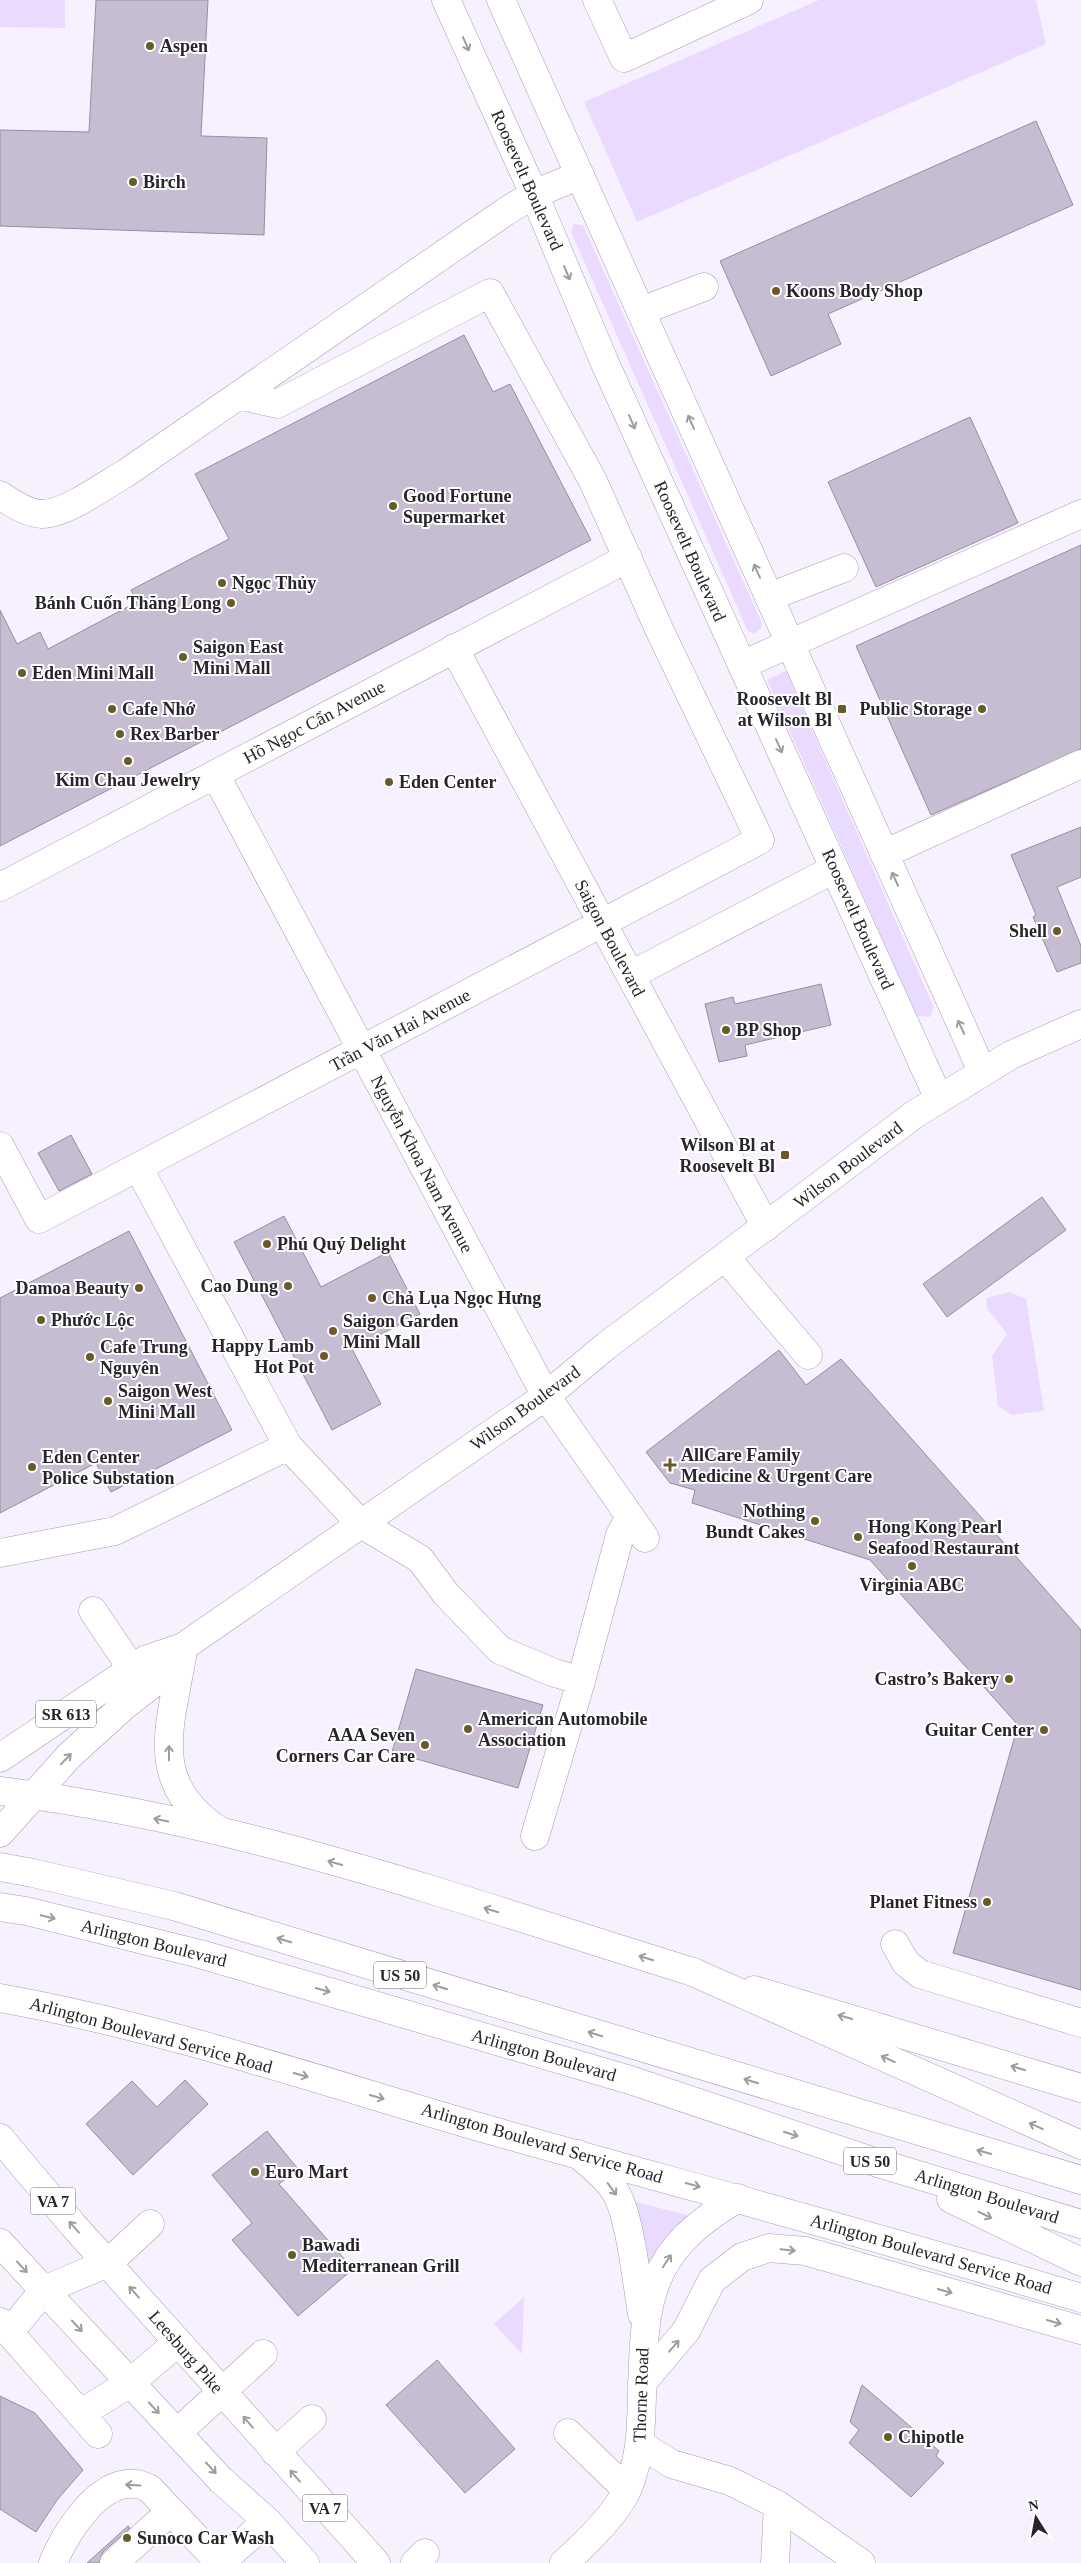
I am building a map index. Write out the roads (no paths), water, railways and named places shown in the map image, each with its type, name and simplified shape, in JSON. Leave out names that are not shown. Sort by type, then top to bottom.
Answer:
[{"type":"main road","name":"Roosevelt Boulevard","points":[[446,0],[534,194],[604,361],[939,1099]]},
{"type":"main road","points":[[501,0],[982,1072]]},
{"type":"main road","points":[[597,0],[624,58],[749,0]]},
{"type":"main road","points":[[0,495],[14,506],[42,514],[62,509],[126,473],[534,194],[580,175]]},
{"type":"main road","points":[[641,312],[704,287]]},
{"type":"main road","points":[[239,395],[277,404],[490,293],[593,481],[628,558]]},
{"type":"main road","points":[[742,665],[1081,514]]},
{"type":"main road","name":"Hồ Ngọc Cẩn Avenue","points":[[0,887],[628,558]]},
{"type":"main road","name":"Trần Văn Hai Avenue","points":[[0,1146],[39,1219],[760,840],[628,558]]},
{"type":"main road","points":[[769,598],[844,568]]},
{"type":"main road","name":"Saigon Boulevard","points":[[454,648],[766,1227]]},
{"type":"main road","points":[[884,854],[1081,764]]},
{"type":"main road","name":"Nguyễn Khoa Nam Avenue","points":[[215,774],[546,1396],[645,1538]]},
{"type":"main road","points":[[631,975],[834,868]]},
{"type":"main road","name":"Wilson Boulevard","points":[[0,1833],[33,1795],[93,1734],[124,1706],[159,1679],[184,1647],[546,1396],[606,1346],[726,1258],[909,1118],[1011,1056],[1081,1024]]},
{"type":"main road","points":[[138,1167],[288,1446],[361,1524],[420,1559],[446,1594],[500,1650],[552,1672],[581,1681]]},
{"type":"main road","points":[[726,1258],[808,1355]]},
{"type":"main road","points":[[0,1553],[115,1531],[288,1446]]},
{"type":"main road","points":[[535,1836],[581,1681],[620,1535],[630,1516]]},
{"type":"main road","points":[[93,1611],[132,1669]]},
{"type":"main road","points":[[184,1647],[169,1740],[169,1765],[177,1790],[190,1809],[222,1833]]},
{"type":"main road","name":"SR 613","points":[[0,1758],[146,1660],[184,1647]]},
{"type":"main road","points":[[0,1791],[92,1804],[222,1833],[338,1863],[1081,2088]]},
{"type":"main road","name":"Arlington Boulevard","points":[[0,1867],[34,1873],[174,1906],[1081,2180]]},
{"type":"main road","name":"Arlington Boulevard","points":[[0,1908],[26,1911],[200,1954],[630,2080],[878,2163],[1081,2224]]},
{"type":"main road","points":[[895,1944],[906,1963],[920,1974],[1081,2023]]},
{"type":"main road","points":[[693,1972],[1081,2145]]},
{"type":"main road","name":"Arlington Boulevard Service Road","points":[[0,1998],[161,2034],[738,2198],[1081,2298]]},
{"type":"main road","points":[[0,2019],[5,2014],[33,2004]]},
{"type":"main road","name":"Leesburg Pike","points":[[0,2137],[73,2226],[376,2563]]},
{"type":"main road","name":"Thorne Road","points":[[578,2154],[601,2174],[616,2194],[625,2221],[644,2323]]},
{"type":"main road","points":[[878,2163],[1081,2262]]},
{"type":"main road","name":"Thorne Road","points":[[564,2563],[602,2525],[627,2490],[641,2445],[644,2323],[655,2279],[682,2239],[708,2215],[738,2198]]},
{"type":"main road","points":[[98,2434],[5,2327],[44,2290],[108,2263],[150,2224]]},
{"type":"main road","name":"VA 7","points":[[0,2243],[221,2480],[267,2521],[304,2563]]},
{"type":"main road","points":[[642,2383],[686,2332],[712,2280],[742,2257],[769,2248],[805,2252],[1081,2330]]},
{"type":"main road","points":[[80,2414],[130,2383],[178,2342]]},
{"type":"main road","points":[[177,2433],[263,2354]]},
{"type":"main road","points":[[275,2452],[312,2418]]},
{"type":"main road","points":[[568,2433],[627,2490]]},
{"type":"main road","points":[[641,2445],[672,2464],[730,2482],[778,2505],[861,2563]]},
{"type":"main road","points":[[53,2563],[64,2536],[99,2496],[118,2486],[136,2484],[150,2489],[220,2563],[267,2521]]},
{"type":"main road","points":[[775,2563],[778,2505]]},
{"type":"main road","points":[[114,2563],[171,2511]]},
{"type":"place","name":"Aspen","points":[[150,46]]},
{"type":"place","name":"Birch","points":[[133,182]]},
{"type":"place","name":"Koons Body Shop","points":[[776,291]]},
{"type":"place","name":"Good Fortune Supermarket","points":[[393,506]]},
{"type":"place","name":"Ngọc Thủy","points":[[222,583]]},
{"type":"place","name":"Bánh Cuốn Thăng Long","points":[[231,603]]},
{"type":"place","name":"Saigon East Mini Mall","points":[[183,657]]},
{"type":"place","name":"Eden Mini Mall","points":[[22,673]]},
{"type":"place","name":"Cafe Nhớ","points":[[112,709]]},
{"type":"place","name":"Roosevelt Bl at Wilson Bl","points":[[842,709]]},
{"type":"place","name":"Public Storage","points":[[982,709]]},
{"type":"place","name":"Rex Barber","points":[[120,734]]},
{"type":"place","name":"Kim Chau Jewelry","points":[[128,761]]},
{"type":"place","name":"Eden Center","points":[[389,782]]},
{"type":"place","name":"Shell","points":[[1057,931]]},
{"type":"place","name":"BP Shop","points":[[726,1030]]},
{"type":"place","name":"Wilson Bl at Roosevelt Bl","points":[[785,1155]]},
{"type":"place","name":"Phú Quý Delight","points":[[267,1244]]},
{"type":"place","name":"Cao Dung","points":[[288,1286]]},
{"type":"place","name":"Damoa Beauty","points":[[139,1288]]},
{"type":"place","name":"Chả Lụa Ngọc Hưng","points":[[372,1298]]},
{"type":"place","name":"Phước Lộc","points":[[41,1320]]},
{"type":"place","name":"Saigon Garden Mini Mall","points":[[333,1331]]},
{"type":"place","name":"Happy Lamb Hot Pot","points":[[324,1356]]},
{"type":"place","name":"Cafe Trung Nguyên","points":[[90,1357]]},
{"type":"place","name":"Saigon West Mini Mall","points":[[108,1401]]},
{"type":"place","name":"AllCare Family Medicine & Urgent Care","points":[[670,1465]]},
{"type":"place","name":"Eden Center Police Substation","points":[[32,1467]]},
{"type":"place","name":"Nothing Bundt Cakes","points":[[815,1521]]},
{"type":"place","name":"Hong Kong Pearl Seafood Restaurant","points":[[858,1537]]},
{"type":"place","name":"Virginia ABC","points":[[912,1566]]},
{"type":"place","name":"Castro’s Bakery","points":[[1009,1679]]},
{"type":"place","name":"American Automobile Association","points":[[468,1729]]},
{"type":"place","name":"Guitar Center","points":[[1044,1730]]},
{"type":"place","name":"AAA Seven Corners Car Care","points":[[425,1745]]},
{"type":"place","name":"Planet Fitness","points":[[987,1902]]},
{"type":"place","name":"Euro Mart","points":[[255,2172]]},
{"type":"place","name":"Bawadi Mediterranean Grill","points":[[292,2255]]},
{"type":"place","name":"Chipotle","points":[[888,2437]]},
{"type":"place","name":"Sunoco Car Wash","points":[[127,2538]]}]
